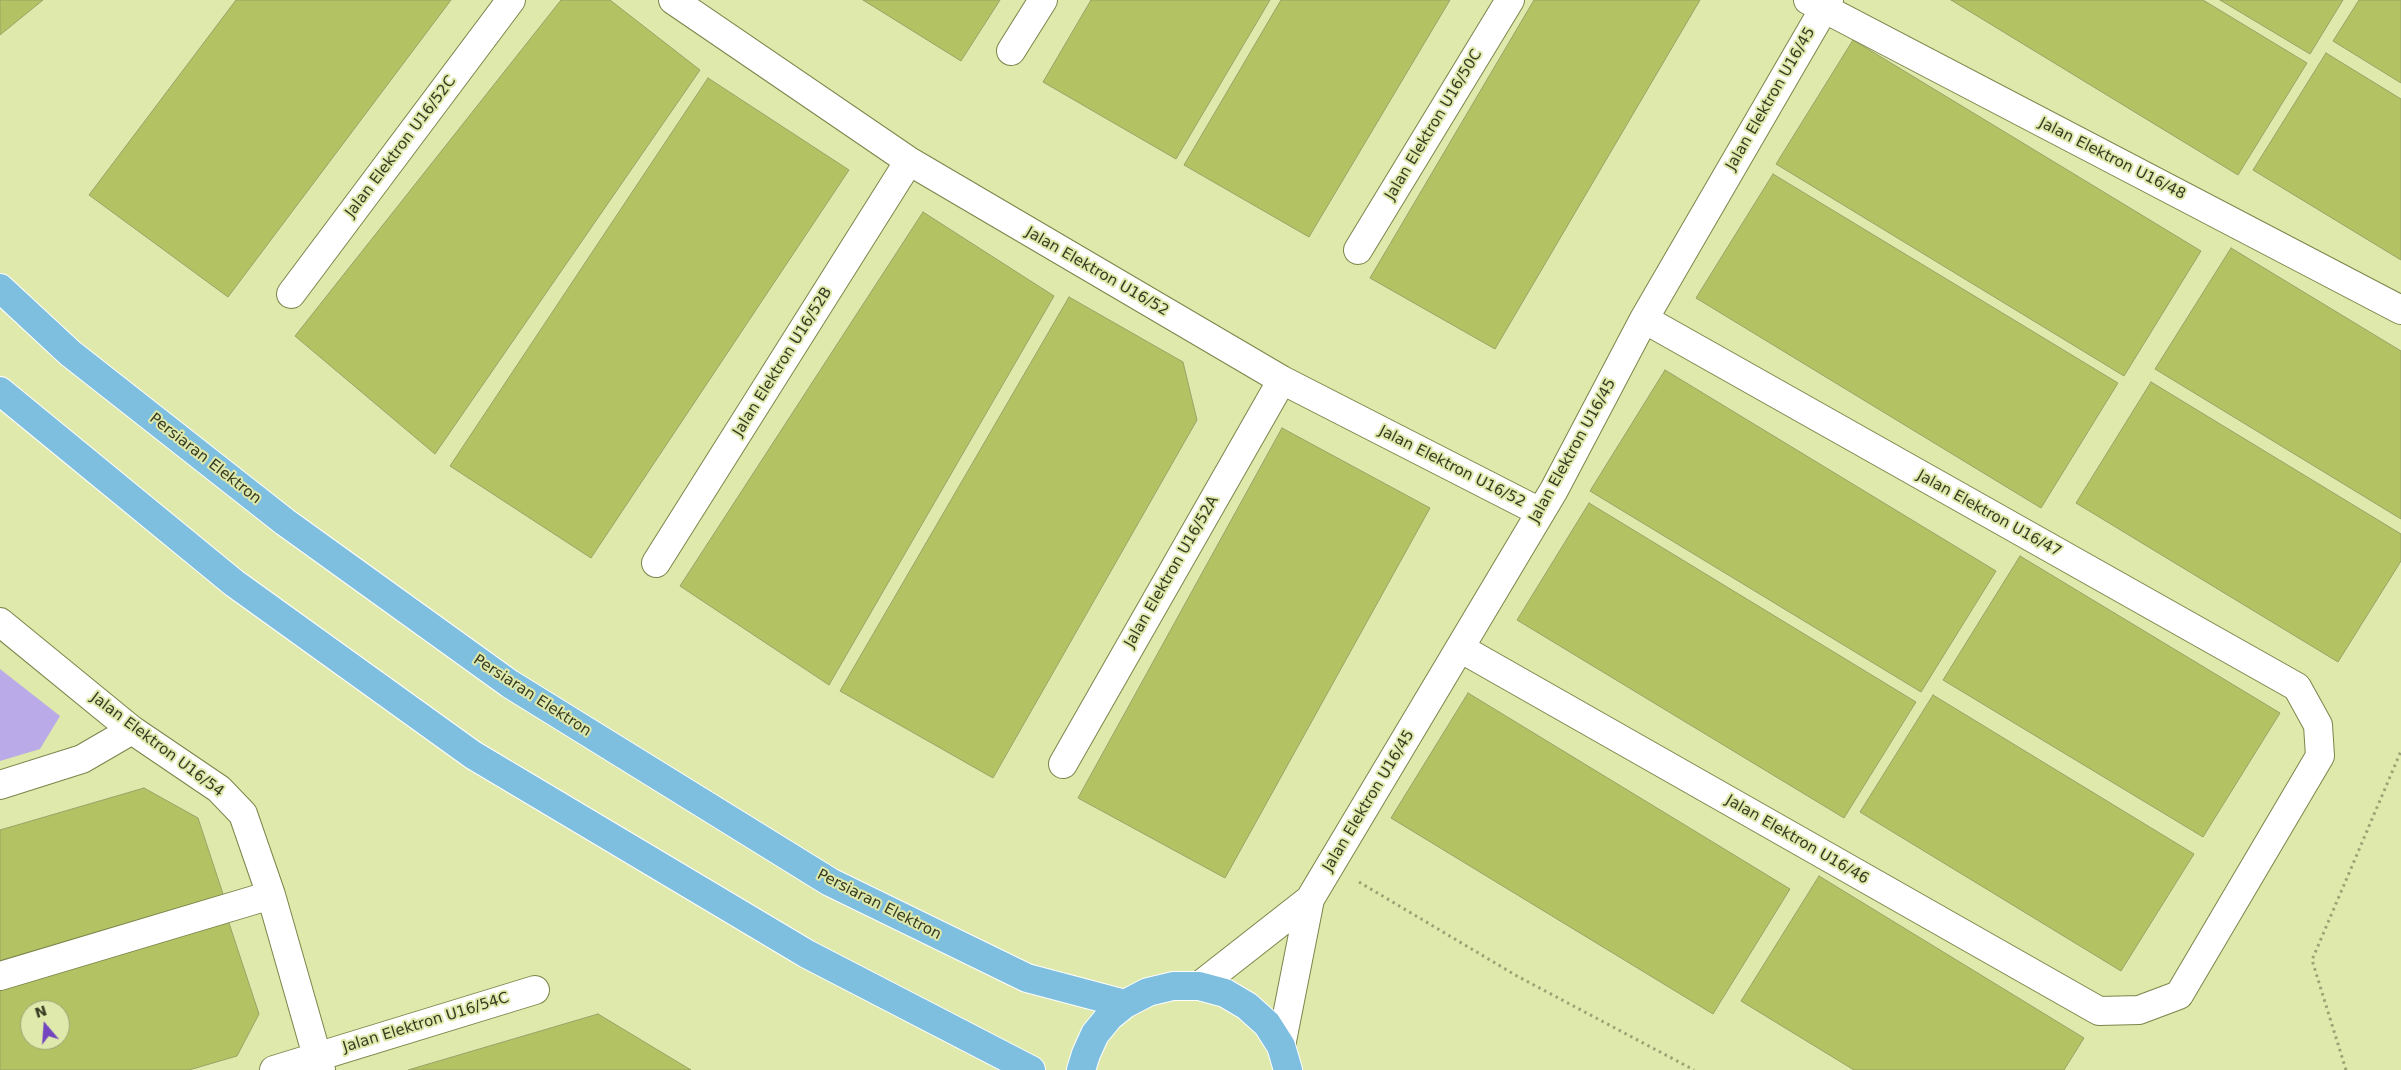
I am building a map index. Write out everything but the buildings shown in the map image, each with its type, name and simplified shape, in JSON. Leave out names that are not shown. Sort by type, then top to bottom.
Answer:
[{"type":"main road","name":"Persiaran Elektron","points":[[0,288],[70,353],[285,522],[510,684],[830,882],[1027,978],[1125,1004]]},
{"type":"main road","points":[[0,391],[234,583],[474,755],[807,954],[1031,1070]]},
{"type":"main road","points":[[1081,1070],[1095,1034],[1109,1018],[1125,1004],[1148,992],[1173,986],[1199,986],[1225,993],[1247,1006],[1267,1024],[1284,1058]]},
{"type":"street","name":"Jalan Elektron U16/52C","points":[[291,294],[511,0]]},
{"type":"street","name":"Jalan Elektron U16/52","points":[[673,0],[909,161],[1282,380],[1540,512]]},
{"type":"street","points":[[1011,51],[1043,0]]},
{"type":"street","name":"Jalan Elektron U16/50C","points":[[1358,250],[1510,0]]},
{"type":"street","name":"Jalan Elektron U16/48","points":[[1820,3],[2401,310]]},
{"type":"street","name":"Jalan Elektron U16/45","points":[[1310,899],[1540,512],[1644,319],[1820,3]]},
{"type":"street","name":"Jalan Elektron U16/52B","points":[[656,562],[909,161]]},
{"type":"street","name":"Jalan Elektron U16/47","points":[[1644,319],[2298,687],[2318,725]]},
{"type":"street","name":"Jalan Elektron U16/52A","points":[[1063,764],[1282,380]]},
{"type":"street","name":"Jalan Elektron U16/54","points":[[0,622],[132,730],[219,789],[242,814],[271,895],[319,1063]]},
{"type":"street","name":"Jalan Elektron U16/46","points":[[1460,648],[2099,1011],[2139,1010],[2179,995],[2320,756],[2318,725]]},
{"type":"street","points":[[0,785],[82,759],[132,730]]},
{"type":"street","points":[[0,976],[271,895]]},
{"type":"street","points":[[1199,986],[1310,899]]},
{"type":"street","points":[[1284,1058],[1310,899]]},
{"type":"street","name":"Jalan Elektron U16/54C","points":[[274,1070],[319,1063],[535,990]]},
{"type":"path","points":[[2346,1070],[2312,960],[2401,751]]},
{"type":"path","points":[[1331,865],[1517,976],[1694,1070]]},
{"type":"shaded area","points":[[0,669],[60,716],[40,749],[0,761]]}]
